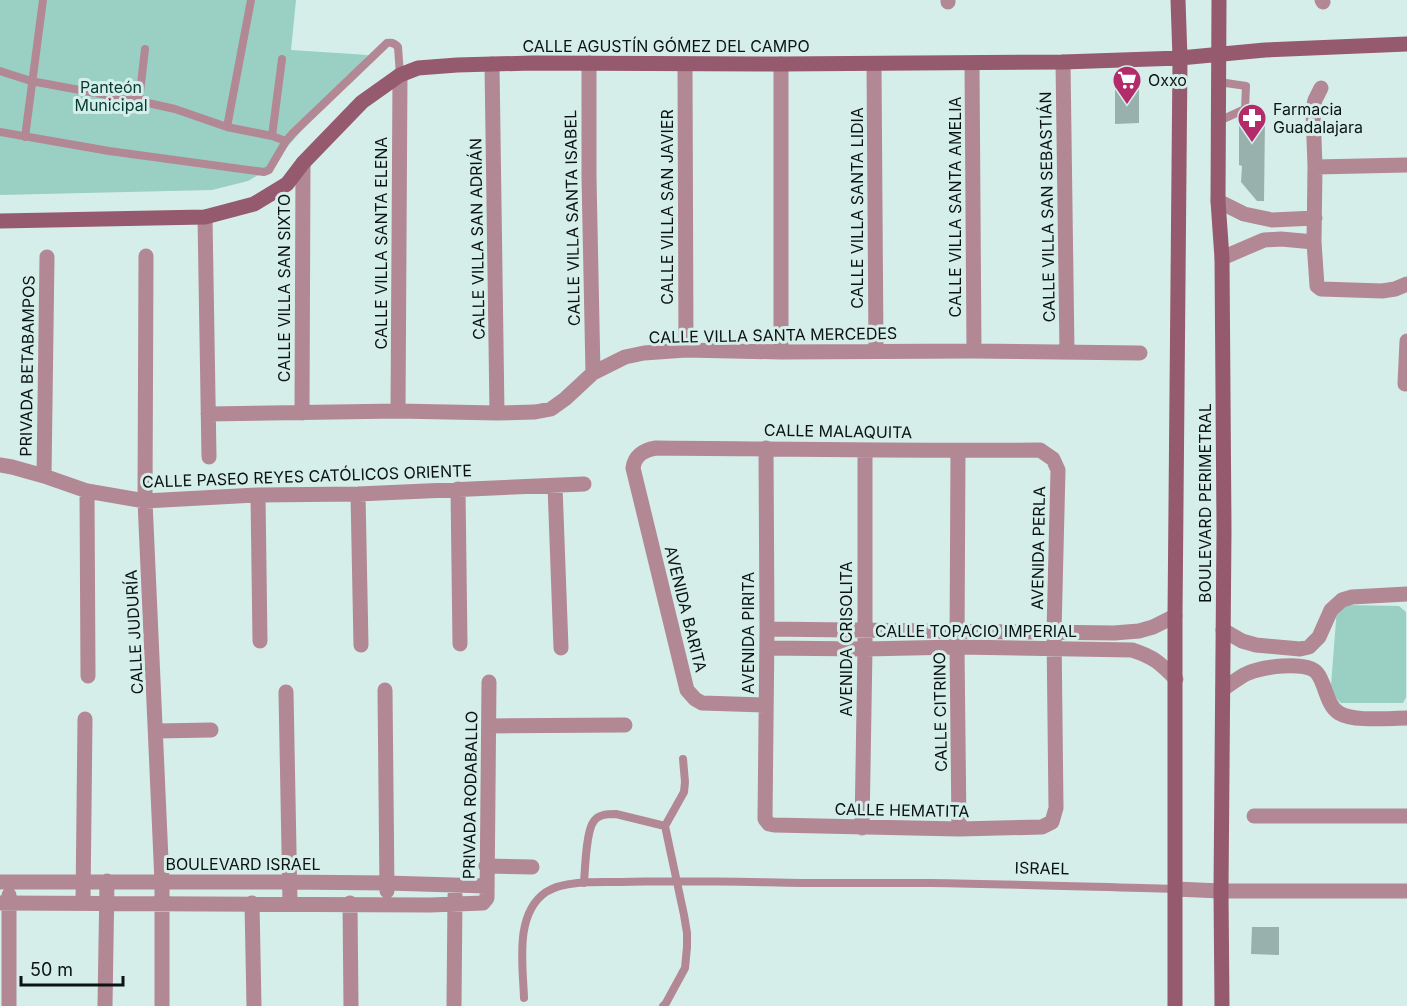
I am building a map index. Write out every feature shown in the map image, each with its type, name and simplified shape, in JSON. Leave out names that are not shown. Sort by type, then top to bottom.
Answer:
[{"type":"street","name":"BOULEVARD PERIMETRAL","points":[[1174,1006],[1180,58],[1178,0]]},
{"type":"street","name":"BOULEVARD PERIMETRAL","points":[[1219,0],[1218,201],[1222,258],[1224,518],[1222,1006]]},
{"type":"street","name":"CALLE AGUSTÍN GÓMEZ DEL CAMPO","points":[[0,221],[205,217],[254,204],[287,184],[303,163],[362,102],[400,75],[418,68],[457,65],[589,63],[972,64],[1063,62],[1180,58],[1265,50],[1407,44]]},
{"type":"street","name":"CALLE VILLA SAN SEBASTIÁN","points":[[1063,62],[1067,352]]},
{"type":"street","name":"CALLE VILLA SANTA ISABEL","points":[[589,63],[592,373]]},
{"type":"street","name":"CALLE VILLA SAN ADRIÁN","points":[[492,64],[497,413]]},
{"type":"street","name":"CALLE VILLA SAN JAVIER","points":[[685,64],[686,350]]},
{"type":"street","points":[[781,64],[781,352]]},
{"type":"street","name":"CALLE VILLA SANTA LIDIA","points":[[874,64],[876,351]]},
{"type":"street","name":"CALLE VILLA SANTA AMELIA","points":[[972,64],[974,351]]},
{"type":"street","name":"CALLE VILLA SANTA ELENA","points":[[398,411],[400,75]]},
{"type":"street","points":[[1321,88],[1313,110],[1314,242],[1317,286],[1321,289],[1382,291],[1407,284]]},
{"type":"street","name":"CALLE VILLA SAN SIXTO","points":[[302,412],[303,163]]},
{"type":"street","points":[[1315,167],[1407,165]]},
{"type":"street","points":[[1218,201],[1244,213],[1272,220],[1315,218]]},
{"type":"street","points":[[205,217],[209,457]]},
{"type":"street","points":[[1272,220],[1273,239]]},
{"type":"street","points":[[1222,258],[1264,240],[1314,242]]},
{"type":"street","name":"CALLE JUDURÍA","points":[[146,256],[145,501],[157,731],[162,882],[162,1006]]},
{"type":"street","name":"PRIVADA BETABAMPOS","points":[[44,476],[46,257]]},
{"type":"street","points":[[1405,384],[1407,341]]},
{"type":"street","name":"CALLE VILLA SANTA MERCEDES","points":[[208,414],[398,411],[535,412],[551,409],[566,399],[592,373],[625,357],[644,353],[686,350],[1140,353]]},
{"type":"street","name":"CALLE MALAQUITA","points":[[637,456],[657,448],[1040,450]]},
{"type":"street","name":"AVENIDA PIRITA","points":[[765,819],[766,448]]},
{"type":"street","name":"AVENIDA CRISOLITA","points":[[862,828],[865,450]]},
{"type":"street","name":"AVENIDA PERLA","points":[[1040,450],[1053,459],[1058,470],[1054,632],[1056,808],[1052,822],[1042,827]]},
{"type":"street","name":"CALLE CITRINO","points":[[958,451],[959,829]]},
{"type":"street","name":"AVENIDA BARITA","points":[[637,456],[633,468],[687,690],[694,699],[702,703],[766,705]]},
{"type":"street","name":"CALLE PASEO REYES CATÓLICOS ORIENTE","points":[[0,465],[44,476],[87,491],[145,501],[584,484]]},
{"type":"street","points":[[555,486],[561,648]]},
{"type":"street","points":[[458,489],[460,644]]},
{"type":"street","points":[[87,491],[88,676]]},
{"type":"street","points":[[358,494],[361,645]]},
{"type":"street","points":[[258,495],[260,641]]},
{"type":"street","points":[[1223,630],[1242,641],[1256,645],[1300,649],[1309,647],[1319,637],[1331,610],[1342,600],[1352,597],[1407,594]]},
{"type":"street","name":"CALLE TOPACIO IMPERIAL","points":[[766,648],[865,649],[1054,632],[1132,632],[1153,627],[1175,616]]},
{"type":"street","name":"CALLE TOPACIO IMPERIAL","points":[[767,629],[865,631],[1055,650],[1132,650],[1148,655],[1176,679]]},
{"type":"street","points":[[1132,632],[1132,650]]},
{"type":"street","points":[[1100,633],[1100,650]]},
{"type":"street","points":[[1280,667],[1281,647]]},
{"type":"street","points":[[1223,689],[1245,674],[1258,669],[1308,667],[1318,674],[1336,712],[1350,718],[1407,718]]},
{"type":"street","name":"PRIVADA RODABALLO","points":[[454,904],[479,904],[487,898],[489,682]]},
{"type":"street","points":[[386,690],[387,904]]},
{"type":"street","points":[[285,692],[290,903]]},
{"type":"street","points":[[83,903],[85,719]]},
{"type":"street","points":[[489,726],[625,725]]},
{"type":"street","points":[[157,731],[211,730]]},
{"type":"street","points":[[1254,816],[1407,816]]},
{"type":"street","name":"CALLE HEMATITA","points":[[765,819],[769,824],[774,825],[862,828],[1042,827]]},
{"type":"street","points":[[486,866],[532,867]]},
{"type":"street","points":[[105,1006],[107,881]]},
{"type":"street","points":[[4,882],[9,1006]]},
{"type":"street","name":"BOULEVARD ISRAEL","points":[[4,882],[289,882],[486,886]]},
{"type":"street","points":[[454,1006],[455,885]]},
{"type":"street","name":"ISRAEL","points":[[1175,889],[1407,891]]},
{"type":"street","points":[[4,903],[454,904]]},
{"type":"street","points":[[252,903],[254,1006]]},
{"type":"street","points":[[350,903],[351,1006]]},
{"type":"lane","points":[[25,136],[42,0]]},
{"type":"lane","points":[[227,127],[251,0]]},
{"type":"lane","points":[[0,132],[109,151],[264,172],[269,170],[286,141],[302,124],[387,43],[392,42],[398,47],[400,75]]},
{"type":"lane","points":[[139,101],[145,49]]},
{"type":"lane","points":[[272,136],[282,59]]},
{"type":"lane","points":[[0,71],[31,81],[175,109],[227,127],[286,141]]},
{"type":"lane","points":[[1219,82],[1246,86],[1245,109],[1219,121]]},
{"type":"lane","points":[[663,1006],[685,968],[687,947],[684,915],[665,826],[684,792],[683,759]]},
{"type":"lane","points":[[584,883],[590,829],[594,820],[608,814],[616,814],[665,826]]},
{"type":"lane","name":"ISRAEL","points":[[524,998],[523,933],[529,910],[548,890],[562,885],[676,880],[1175,889]]},
{"type":"green space","name":"Panteón Municipal","points":[[0,0],[296,0],[291,50],[368,55],[267,170],[248,181],[212,190],[0,195]]},
{"type":"green space","points":[[1344,605],[1399,606],[1406,612],[1406,697],[1403,703],[1341,703],[1335,697],[1331,685],[1337,608]]},
{"type":"building","name":"Oxxo","points":[[1139,86],[1139,123],[1115,124],[1115,87]]},
{"type":"building","name":"Farmacia Guadalajara","points":[[1251,113],[1265,118],[1264,201],[1257,201],[1241,182],[1239,123]]},
{"type":"building","points":[[1252,927],[1279,927],[1279,955],[1251,954]]},
{"type":"place","name":"Oxxo","points":[[1127,106]]},
{"type":"place","name":"Farmacia Guadalajara","points":[[1252,144]]}]
